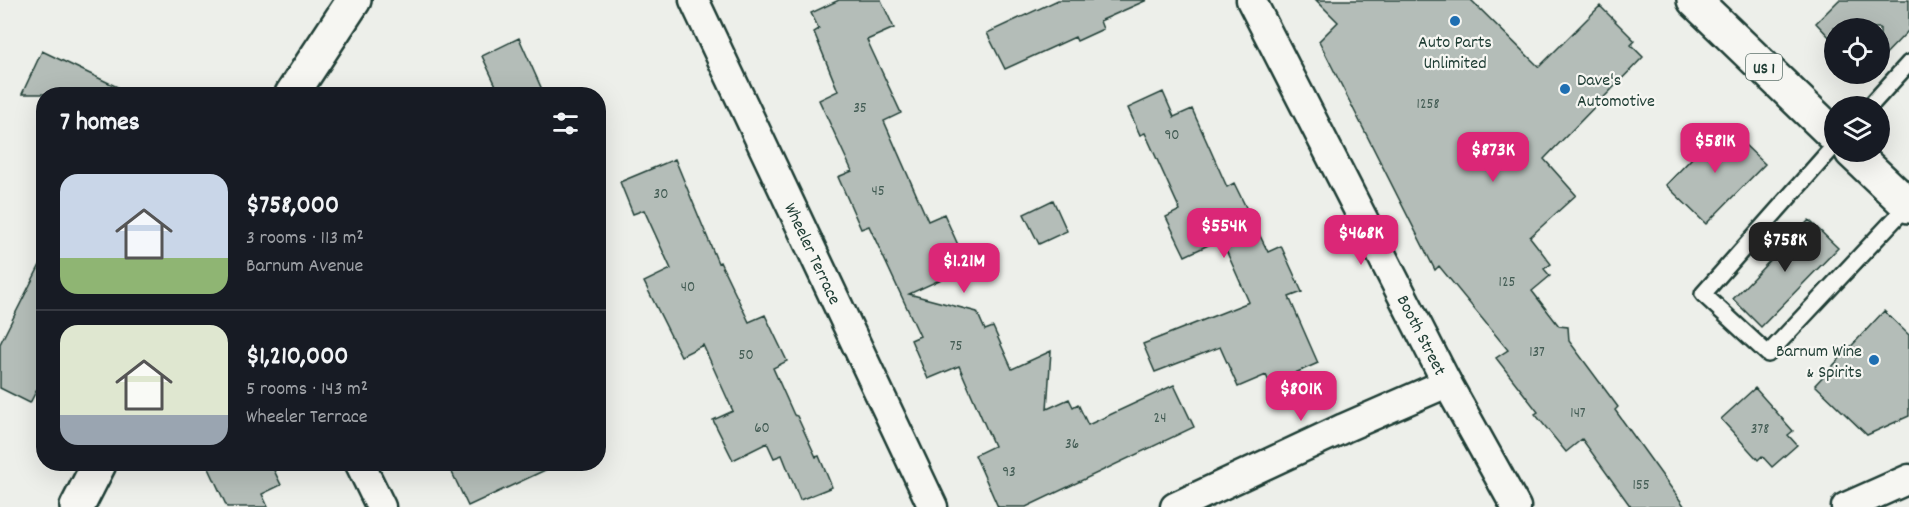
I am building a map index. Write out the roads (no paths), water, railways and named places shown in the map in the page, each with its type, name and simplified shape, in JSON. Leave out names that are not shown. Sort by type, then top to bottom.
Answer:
[{"type":"main road","points":[[297,87],[354,0]]},
{"type":"main road","name":"US 1","points":[[1694,0],[1824,125]]},
{"type":"main road","points":[[1862,162],[1908,206]]},
{"type":"main road","points":[[77,507],[95,471]]},
{"type":"street","name":"Wheeler Terrace","points":[[694,0],[933,507]]},
{"type":"street","name":"Booth Street","points":[[1251,0],[1447,383],[1516,507]]},
{"type":"street","points":[[1175,507],[1447,383]]},
{"type":"street","points":[[363,471],[381,507]]},
{"type":"street","points":[[1845,507],[1909,479]]},
{"type":"lane","points":[[1879,96],[1909,63]]},
{"type":"lane","points":[[1824,157],[1703,294],[1768,354],[1908,206]]},
{"type":"place","name":"Auto Parts Unlimited","points":[[1455,21]]},
{"type":"place","name":"Dave's Automotive","points":[[1565,89]]},
{"type":"place","name":"Barnum Wine & Spirits","points":[[1874,360]]}]
